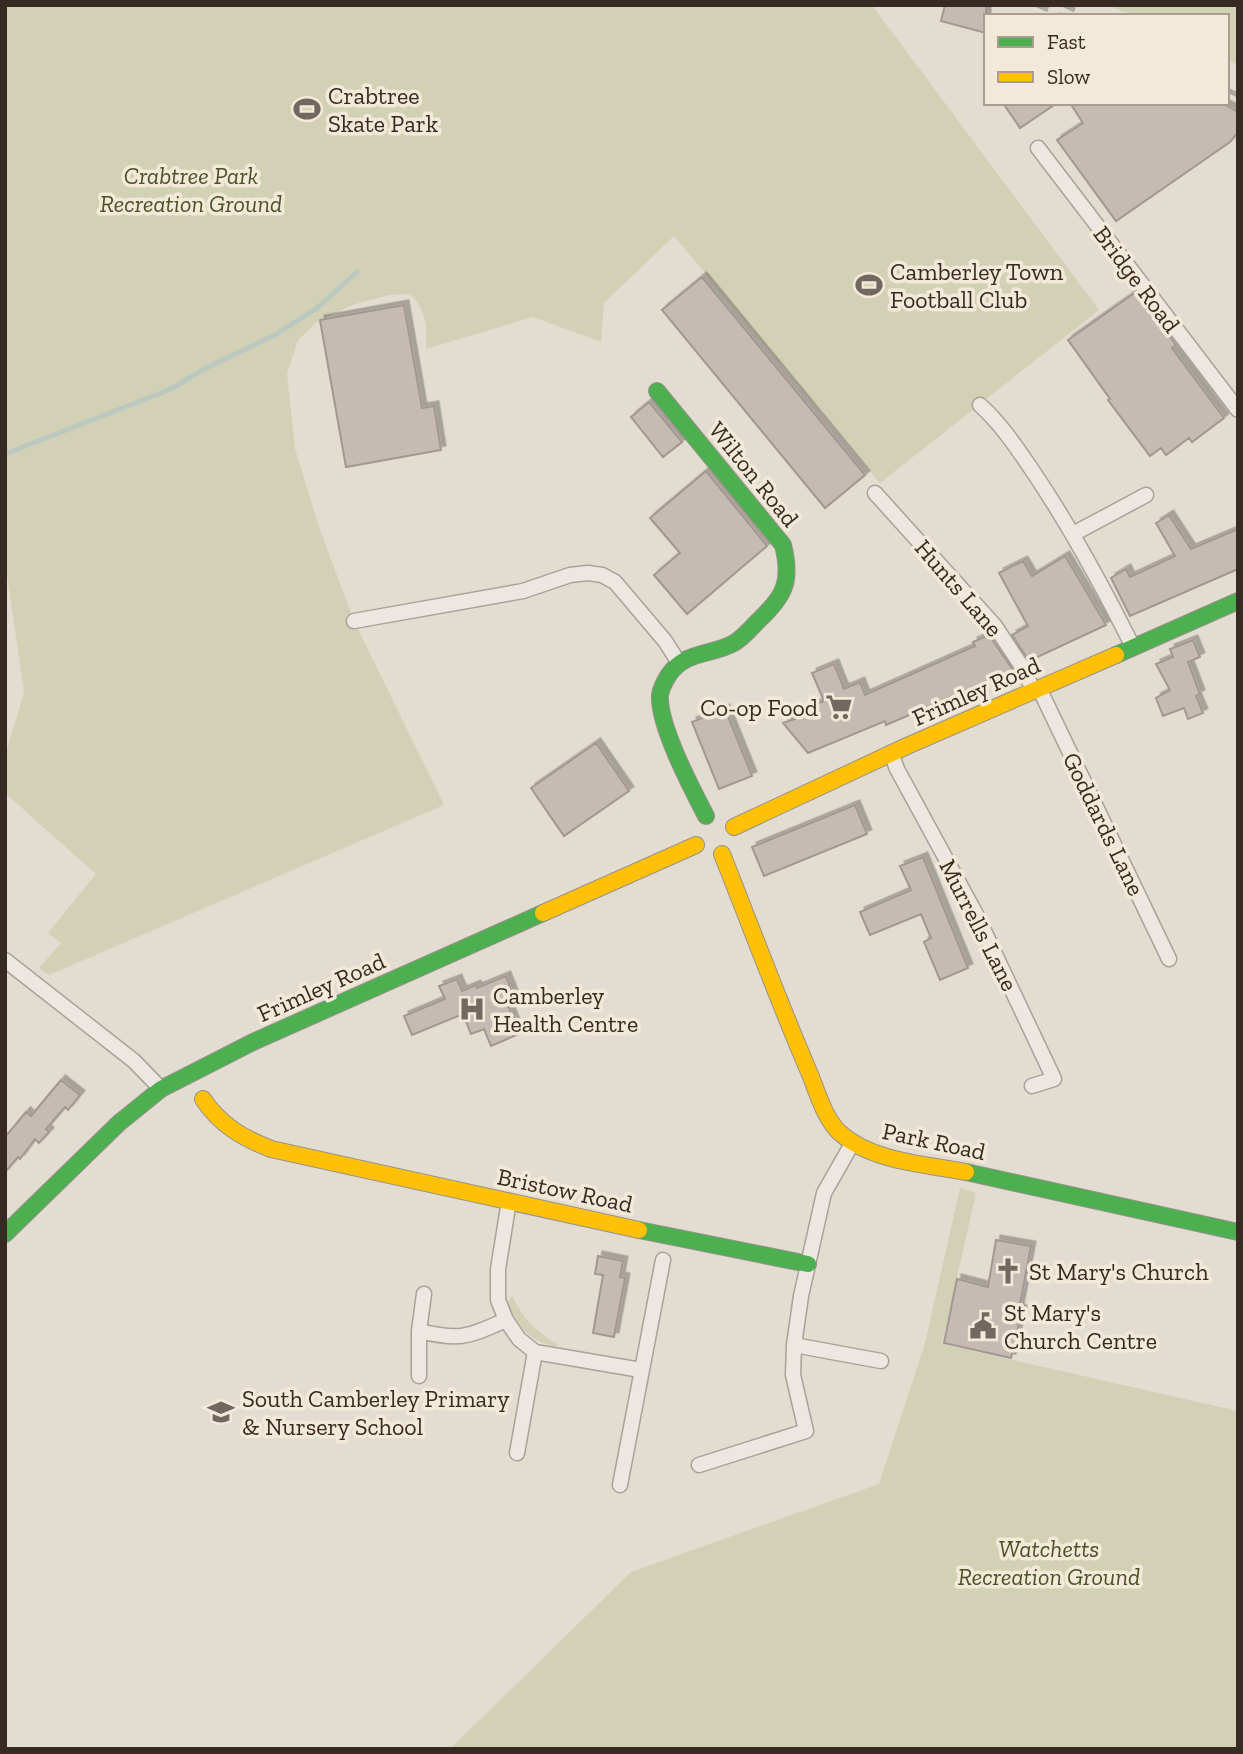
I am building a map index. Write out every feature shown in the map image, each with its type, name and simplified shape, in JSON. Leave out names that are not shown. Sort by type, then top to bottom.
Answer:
[{"type":"street","name":"Bridge Road","points":[[1038,148],[1238,410]]},
{"type":"street","name":"Wilton Road","points":[[657,391],[783,545],[789,564],[789,580],[776,605],[734,643],[696,654],[679,663]]},
{"type":"street","points":[[980,405],[1000,424],[1073,534],[1133,647]]},
{"type":"street","name":"Hunts Lane","points":[[875,493],[995,626],[1036,689]]},
{"type":"street","points":[[1073,534],[1146,495]]},
{"type":"street","points":[[354,621],[523,591],[570,575],[602,575],[615,582],[665,641],[679,663],[666,680],[660,695],[664,716],[696,799],[706,816]]},
{"type":"street","name":"Frimley Road","points":[[734,827],[891,753],[1238,601]]},
{"type":"street","name":"Goddards Lane","points":[[1036,689],[1169,959]]},
{"type":"street","name":"Murrells Lane","points":[[891,753],[897,769],[977,916],[1054,1079],[1032,1086]]},
{"type":"street","points":[[706,816],[723,816],[734,827],[735,841],[731,848],[722,854],[709,855],[696,845],[694,830],[706,816]]},
{"type":"street","name":"Frimley Road","points":[[5,1234],[119,1123],[160,1089],[253,1042],[696,845]]},
{"type":"street","name":"Park Road","points":[[722,854],[827,1114],[839,1132],[864,1149],[886,1156],[1238,1232]]},
{"type":"street","points":[[5,960],[134,1060],[160,1089]]},
{"type":"street","name":"Bristow Road","points":[[203,1099],[211,1113],[230,1130],[271,1149],[741,1252],[808,1264]]},
{"type":"street","points":[[699,1465],[806,1431],[793,1375],[794,1345],[824,1193],[853,1142]]},
{"type":"street","points":[[509,1201],[498,1269],[498,1300],[506,1320],[519,1339],[535,1352],[641,1370]]},
{"type":"street","points":[[620,1485],[663,1260]]},
{"type":"street","points":[[419,1376],[419,1331],[424,1294]]},
{"type":"street","points":[[419,1331],[448,1338],[471,1335],[506,1320]]},
{"type":"street","points":[[794,1345],[881,1361]]},
{"type":"street","points":[[517,1453],[535,1352]]},
{"type":"green space","name":"Crabtree Park Recreation Ground","points":[[5,5],[872,5],[1099,310],[880,483],[674,236],[604,303],[601,342],[533,317],[426,349],[425,319],[410,294],[389,295],[352,305],[315,323],[298,341],[287,373],[295,449],[320,530],[354,621],[444,805],[49,975],[39,968],[61,943],[48,933],[96,874],[5,793],[5,756],[24,692],[5,562]]},
{"type":"green space","points":[[1108,5],[1238,5],[1238,65],[1229,60],[1229,14],[1129,14]]},
{"type":"green space","name":"Watchetts Recreation Ground","points":[[960,1188],[976,1193],[942,1344],[1238,1411],[1238,1749],[450,1749],[631,1572],[879,1484],[925,1343]]},
{"type":"green space","points":[[512,1296],[531,1324],[557,1344],[556,1347],[532,1337],[520,1326],[508,1302]]},
{"type":"building","points":[[945,5],[986,5],[984,32],[941,21]]},
{"type":"building","points":[[1004,105],[1054,105],[1020,128]]},
{"type":"building","points":[[1071,105],[1226,105],[1238,112],[1238,132],[1230,142],[1116,221],[1057,140],[1083,123]]},
{"type":"building","points":[[702,277],[865,475],[825,508],[662,310]]},
{"type":"building","points":[[1136,292],[1176,345],[1172,348],[1224,418],[1192,442],[1189,438],[1166,455],[1161,448],[1150,456],[1068,340]]},
{"type":"building","points":[[404,305],[422,408],[434,406],[441,450],[346,467],[320,320]]},
{"type":"building","points":[[649,402],[682,442],[663,457],[631,417]]},
{"type":"building","points":[[706,471],[767,546],[687,614],[654,575],[680,553],[650,518]]},
{"type":"building","points":[[1169,515],[1191,549],[1238,529],[1238,569],[1130,616],[1111,578],[1126,569],[1130,577],[1175,556],[1156,523]]},
{"type":"building","points":[[1065,556],[1106,625],[1029,661],[1012,635],[1028,626],[999,573],[1023,561],[1032,576]]},
{"type":"building","points":[[989,635],[1013,670],[886,725],[885,721],[808,753],[783,723],[795,719],[793,714],[824,701],[812,673],[834,664],[844,689],[860,682],[865,695],[975,646],[973,642]]},
{"type":"building","points":[[1193,640],[1200,657],[1188,662],[1200,694],[1196,696],[1203,713],[1188,719],[1184,708],[1163,716],[1156,698],[1170,690],[1156,664],[1173,657],[1170,649]]},
{"type":"building","points":[[725,709],[752,776],[719,789],[692,722]]},
{"type":"building","points":[[596,743],[629,791],[564,836],[531,788]]},
{"type":"building","points":[[855,805],[867,834],[764,876],[752,847]]},
{"type":"building","points":[[923,857],[968,968],[940,980],[924,942],[931,938],[921,914],[870,935],[860,912],[911,890],[900,866]]},
{"type":"building","points":[[506,976],[516,1002],[508,1005],[519,1034],[491,1046],[484,1029],[471,1034],[463,1014],[412,1035],[404,1016],[445,999],[439,986],[457,979],[462,991]]},
{"type":"building","points":[[61,1080],[80,1095],[68,1110],[65,1107],[46,1129],[49,1132],[39,1143],[35,1139],[20,1159],[18,1157],[5,1172],[5,1137],[26,1112],[31,1116]]},
{"type":"building","name":"St Mary's Church Centre","points":[[996,1240],[1031,1246],[1019,1309],[1022,1310],[1011,1358],[944,1343],[957,1279],[988,1287]]},
{"type":"building","points":[[598,1256],[623,1261],[620,1277],[625,1278],[614,1337],[593,1333],[603,1275],[595,1274]]},
{"type":"waterway","points":[[5,454],[171,389],[206,368],[275,335],[317,308],[357,272]]},
{"type":"railway","points":[[1037,5],[1058,14]]},
{"type":"railway","points":[[1064,5],[1084,14]]},
{"type":"railway","points":[[1229,91],[1238,95]]},
{"type":"traffic: fast","points":[[657,391],[783,545],[786,558],[784,587],[775,604],[734,643],[682,662],[668,676],[661,690],[664,723],[706,816]]},
{"type":"traffic: fast","points":[[1116,655],[1238,601]]},
{"type":"traffic: fast","points":[[5,1234],[119,1123],[161,1089],[253,1042],[543,913]]},
{"type":"traffic: fast","points":[[966,1172],[1238,1232]]},
{"type":"traffic: fast","points":[[639,1230],[808,1264]]},
{"type":"traffic: slow","points":[[734,827],[907,746],[1116,655]]},
{"type":"traffic: slow","points":[[543,913],[696,845]]},
{"type":"traffic: slow","points":[[722,854],[821,1104],[834,1127],[853,1143],[884,1156],[966,1172]]},
{"type":"traffic: slow","points":[[203,1099],[233,1130],[271,1149],[639,1230]]},
{"type":"place","name":"Crabtree Skate Park","points":[[307,109]]},
{"type":"place","name":"Camberley Town Football Club","points":[[869,285]]},
{"type":"place","name":"Co-op Food","points":[[839,707]]},
{"type":"place","name":"Camberley Health Centre","points":[[472,1009]]},
{"type":"place","name":"St Mary's Church","points":[[1008,1271]]},
{"type":"place","name":"St Mary's Church Centre","points":[[983,1326]]},
{"type":"place","name":"South Camberley Primary & Nursery School","points":[[221,1412]]}]
